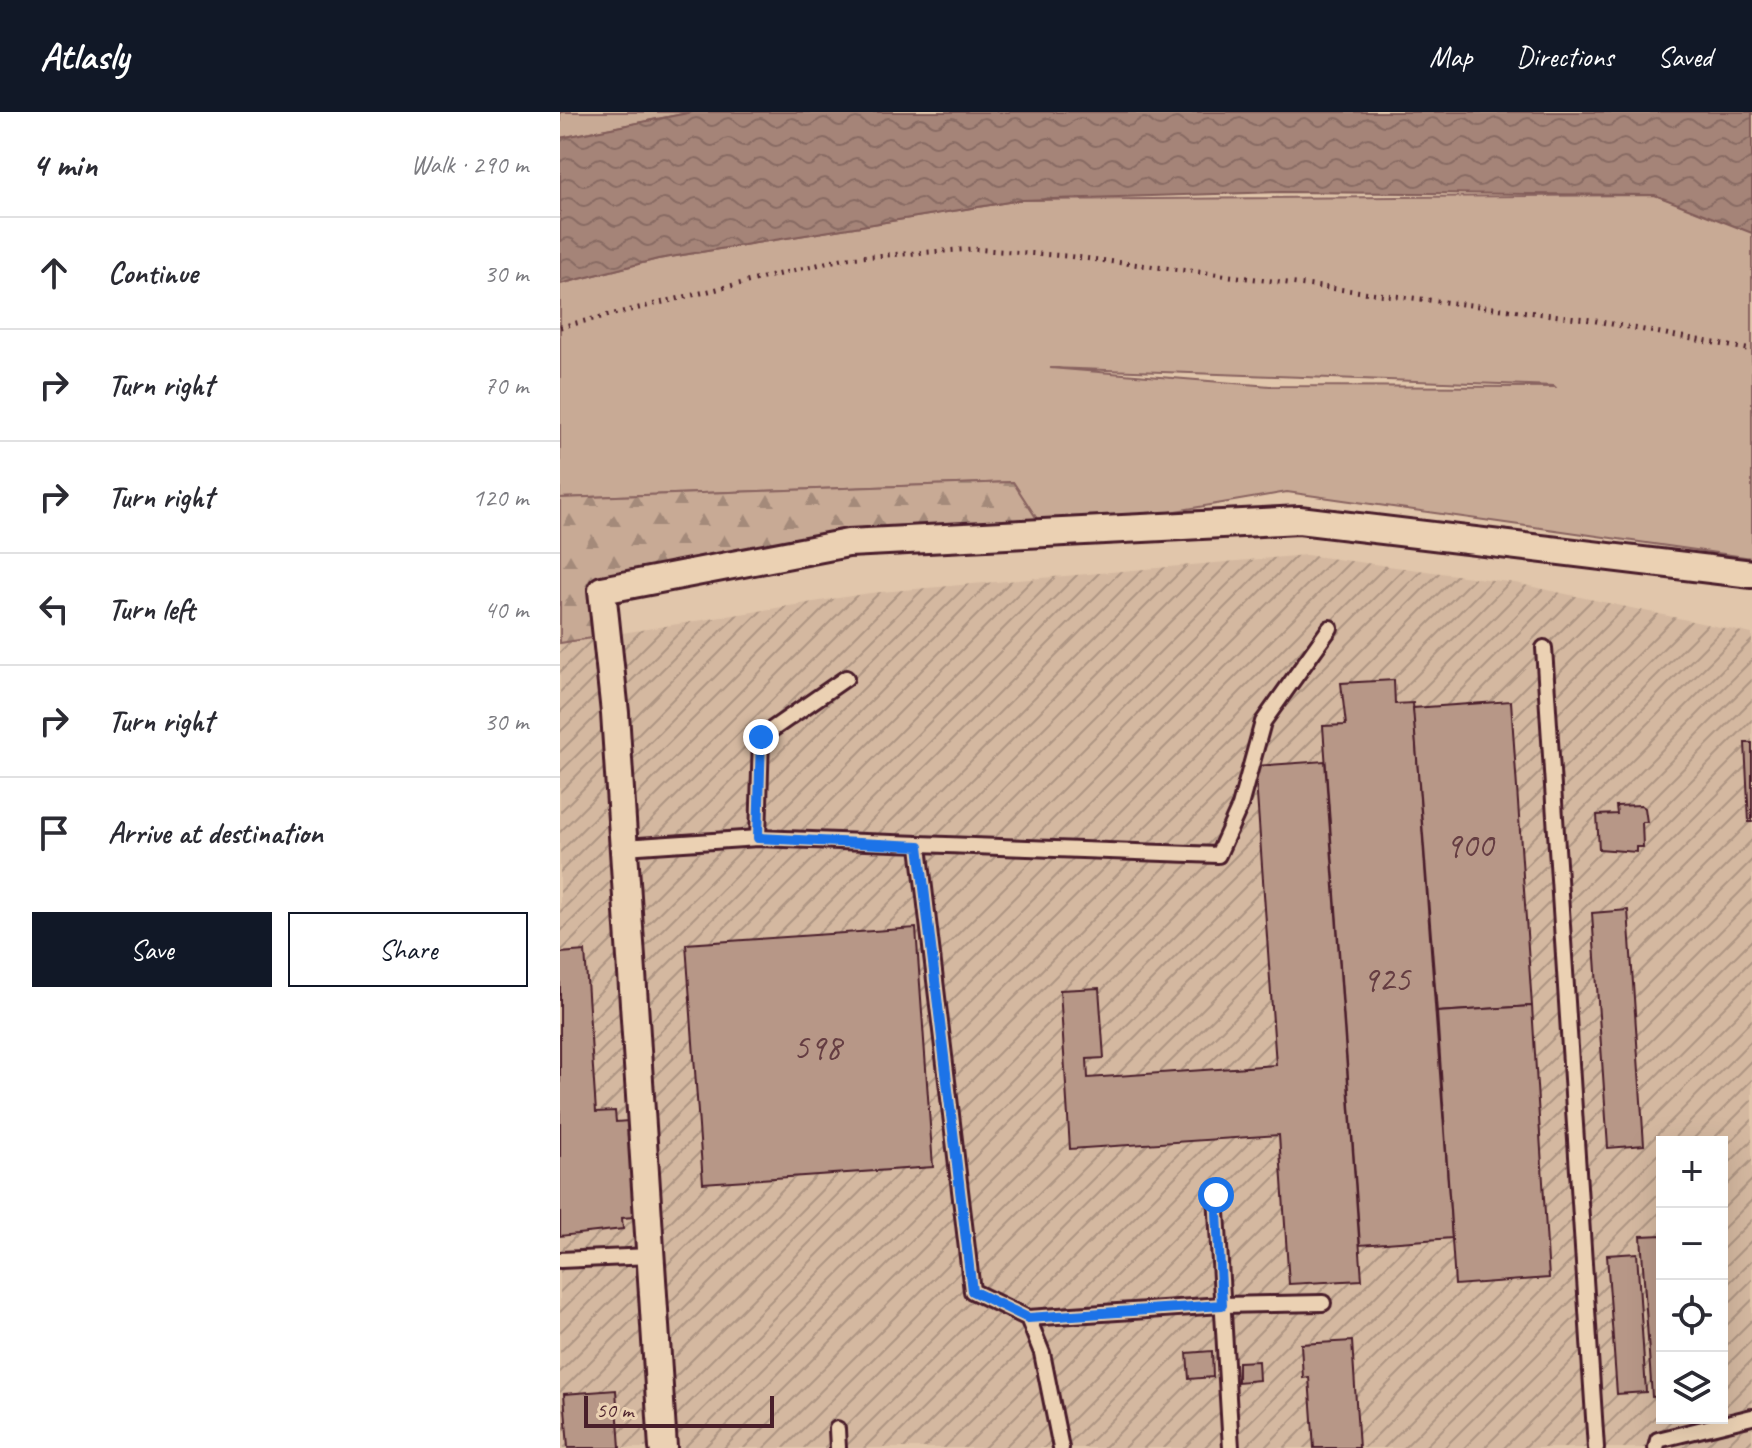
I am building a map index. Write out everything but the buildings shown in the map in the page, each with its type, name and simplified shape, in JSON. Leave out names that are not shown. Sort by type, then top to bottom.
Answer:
[{"type":"street","points":[[663,1448],[615,713],[602,590],[848,543],[1299,520],[1752,574]]},
{"type":"lane","points":[[624,847],[758,838],[1218,855],[1240,806],[1263,722],[1330,628]]},
{"type":"lane","points":[[1544,648],[1596,1448]]},
{"type":"lane","points":[[758,838],[761,737],[846,678]]},
{"type":"lane","points":[[919,846],[972,1291],[1028,1318],[1222,1305],[1323,1303]]},
{"type":"lane","points":[[1216,1195],[1231,1448]]},
{"type":"lane","points":[[560,1260],[650,1256]]},
{"type":"lane","points":[[1028,1318],[1042,1353],[1061,1448]]},
{"type":"lane","points":[[1656,1448],[1658,1440],[1752,1417]]},
{"type":"lane","points":[[837,1429],[838,1448]]},
{"type":"path","points":[[560,327],[846,258],[972,249],[1066,256],[1585,319],[1752,350]]},
{"type":"shaded area","points":[[1306,555],[1515,583],[1752,634],[1752,1448],[560,1448],[560,643],[870,593]]},
{"type":"green space","points":[[560,112],[693,112],[560,138]]},
{"type":"green space","points":[[1655,195],[1752,230],[1752,558],[1287,492],[1046,533],[1013,482],[560,498],[560,284],[658,259],[1021,200]],"holes":[[[1050,368],[1554,386],[1270,386]]]},
{"type":"green space","points":[[1013,482],[1046,533],[848,543],[602,590],[605,636],[560,643],[560,498]]},
{"type":"water","points":[[693,112],[1752,112],[1752,233],[1655,195],[1281,192],[1021,200],[658,259],[560,284],[560,138]]},
{"type":"route","points":[[761,737],[758,838],[919,846],[972,1291],[1028,1318],[1222,1305],[1216,1195]]}]
